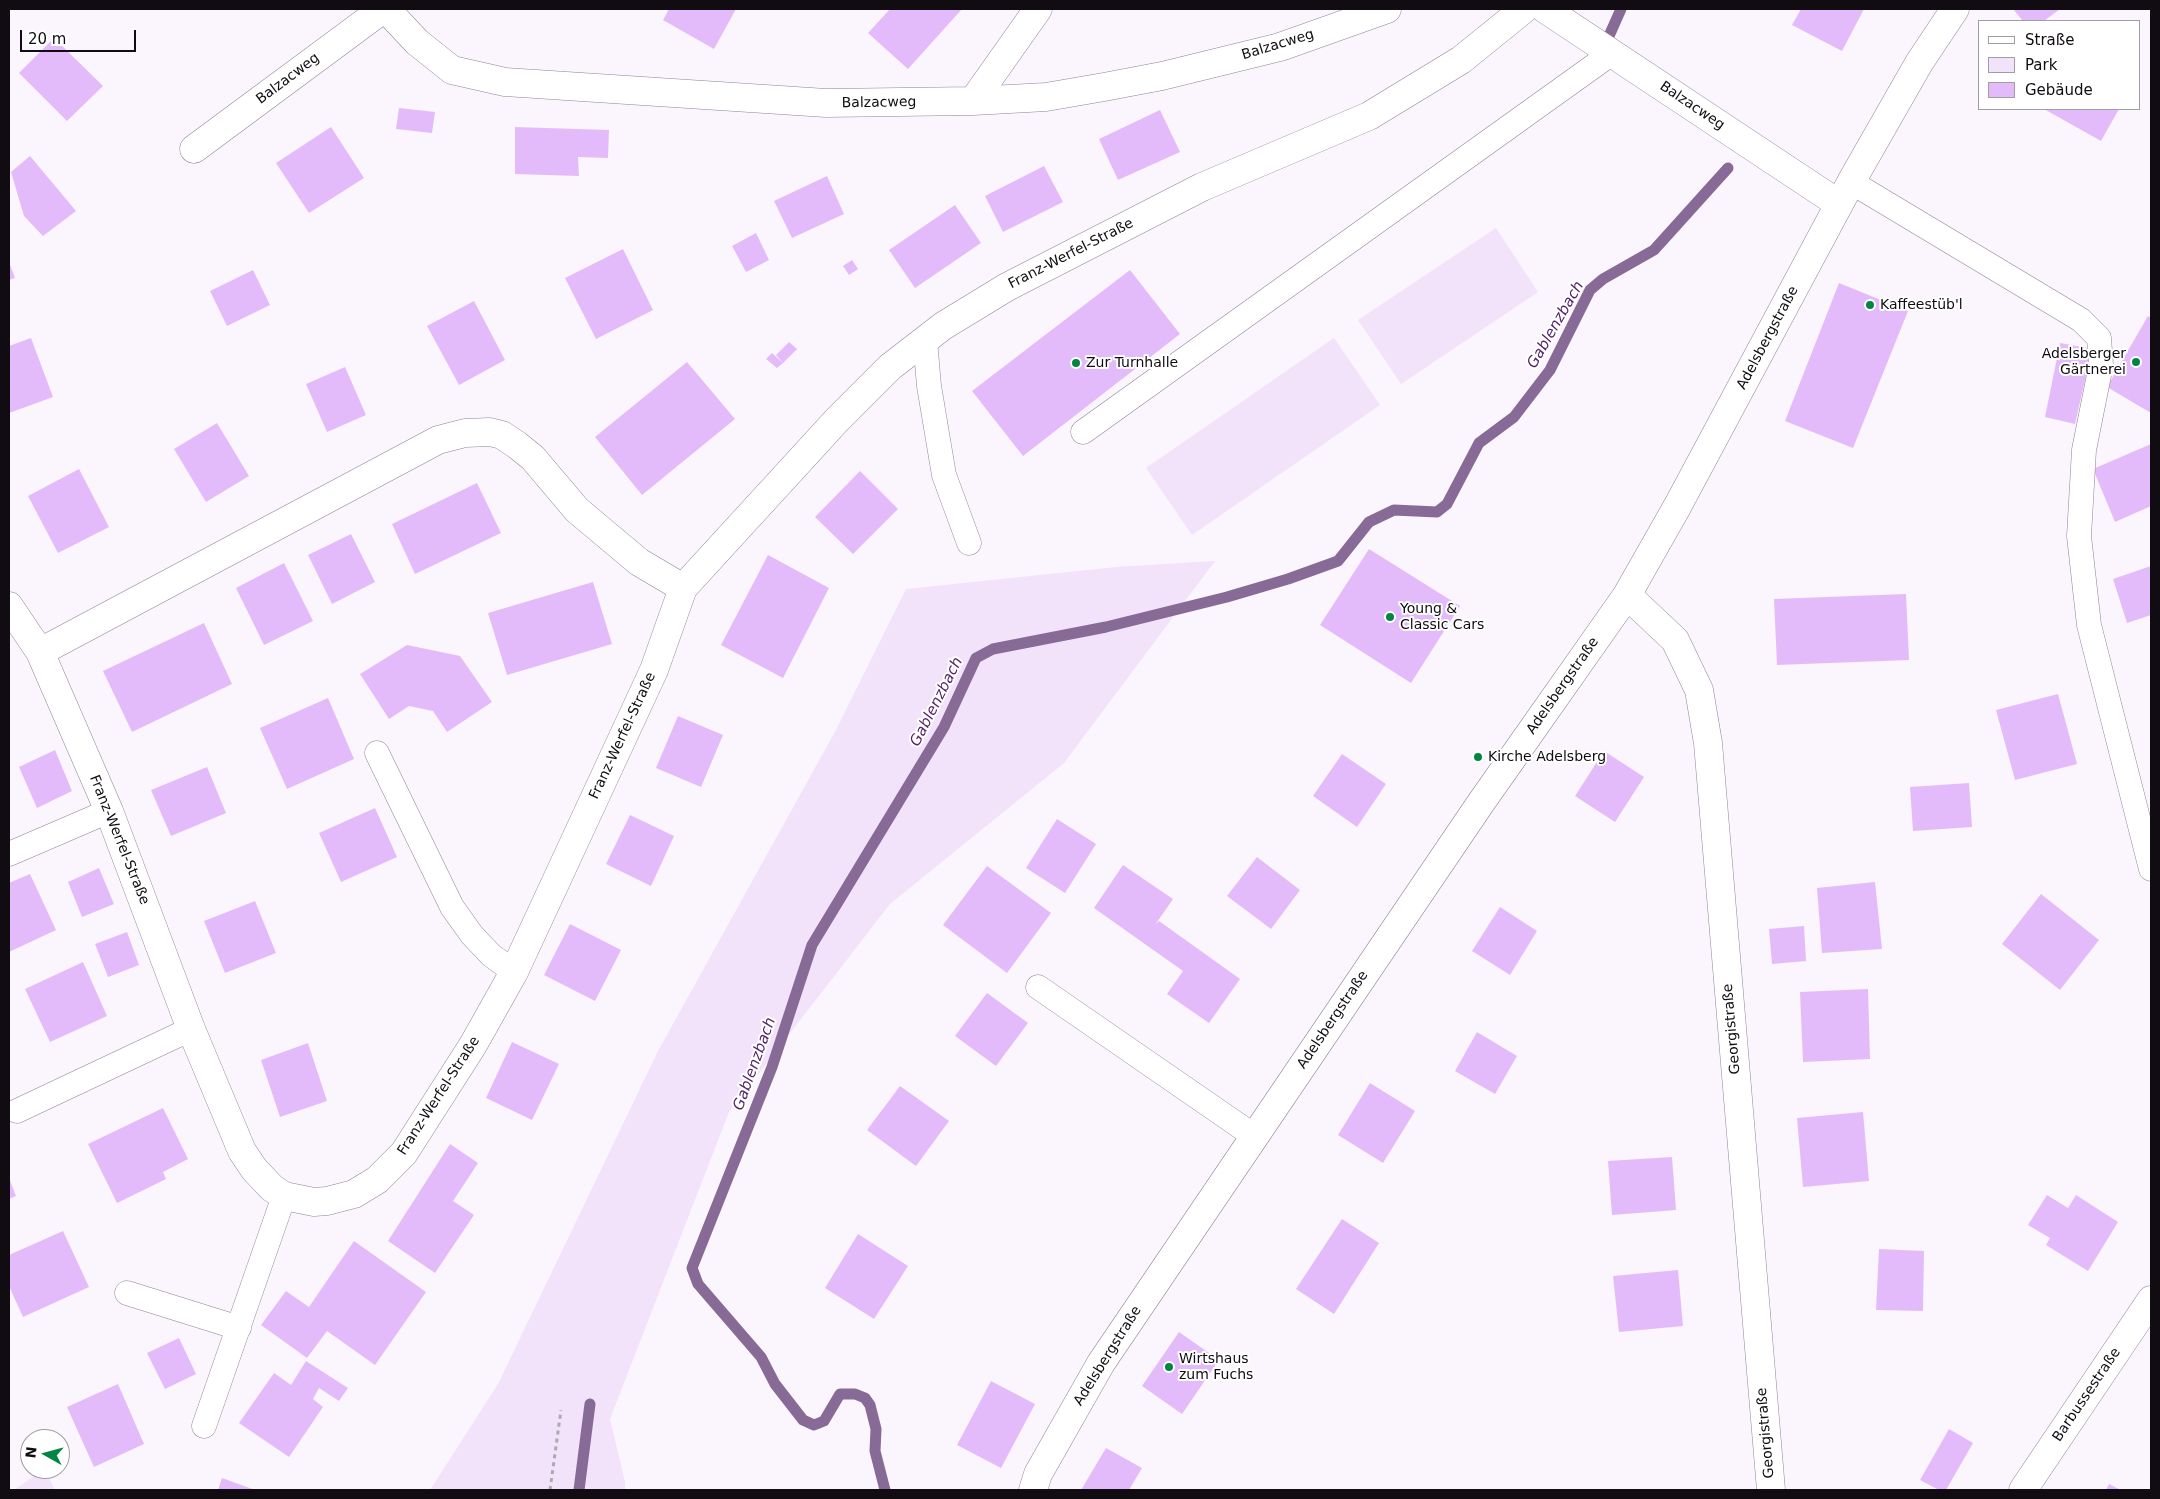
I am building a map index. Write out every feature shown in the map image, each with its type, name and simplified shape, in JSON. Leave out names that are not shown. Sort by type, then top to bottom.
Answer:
[{"type":"street","name":"Balzacweg","points":[[194,149],[384,9],[417,42],[452,70],[505,82],[826,103],[973,101],[1046,97],[1162,76],[1280,47],[1387,9]]},
{"type":"street","points":[[973,101],[1038,9]]},
{"type":"street","name":"Franz-Werfel-Straße","points":[[9,606],[40,652],[109,811],[191,1029],[242,1151],[254,1169],[272,1188],[284,1196],[314,1202],[327,1201],[354,1194],[377,1180],[404,1153],[473,1045],[514,972],[654,670],[683,588],[837,420],[890,368],[925,340],[943,326],[1007,287],[1202,187],[1369,116],[1461,60],[1524,9]]},
{"type":"street","name":"Balzacweg","points":[[1545,9],[1612,53],[1845,193]]},
{"type":"street","name":"Adelsbergstraße","points":[[1033,1490],[1038,1474],[1101,1362],[1503,772],[1627,595],[1678,507],[1845,193],[1918,63],[1955,9]]},
{"type":"street","points":[[40,652],[438,440],[465,433],[490,432],[502,435],[518,445],[533,458],[577,510],[640,562],[683,588]]},
{"type":"street","name":"Georgistraße","points":[[1627,595],[1675,640],[1699,690],[1708,743],[1771,1490]]},
{"type":"street","name":"Barbussestraße","points":[[2023,1490],[2151,1300]]},
{"type":"lane","points":[[1083,432],[1612,53]]},
{"type":"lane","points":[[1845,193],[2081,320],[2099,338],[2101,365],[2084,450],[2079,536],[2089,626],[2151,869]]},
{"type":"lane","points":[[925,340],[929,386],[944,475],[969,543]]},
{"type":"lane","points":[[377,754],[452,907],[472,935],[491,955],[514,972]]},
{"type":"lane","points":[[9,854],[109,811]]},
{"type":"lane","points":[[1038,987],[1254,1136]]},
{"type":"lane","points":[[17,1111],[191,1029]]},
{"type":"lane","points":[[204,1426],[284,1196]]},
{"type":"lane","points":[[128,1293],[239,1328]]},
{"type":"path","points":[[550,1490],[561,1410]]},
{"type":"green space","points":[[1496,228],[1538,292],[1401,384],[1358,320]]},
{"type":"green space","points":[[1334,338],[1380,405],[1192,535],[1146,468]]},
{"type":"green space","points":[[1215,561],[1064,763],[890,904],[729,1112],[610,1419],[625,1482],[625,1490],[430,1490],[498,1384],[658,1051],[836,730],[906,589],[1116,567]]},
{"type":"green space","points":[[30,1479],[49,1479],[55,1490],[14,1490]]},
{"type":"building","points":[[669,9],[736,9],[714,49],[663,20]]},
{"type":"building","points":[[890,9],[962,9],[908,69],[868,33]]},
{"type":"building","points":[[1801,9],[1864,9],[1842,51],[1792,25]]},
{"type":"building","points":[[2013,9],[2060,9],[2045,20],[2022,20]]},
{"type":"building","points":[[54,38],[103,86],[67,121],[19,73]]},
{"type":"building","points":[[399,108],[435,112],[432,133],[396,129]]},
{"type":"building","points":[[1160,110],[1180,152],[1118,180],[1099,139]]},
{"type":"building","points":[[2046,110],[2118,110],[2101,141]]},
{"type":"building","points":[[331,127],[364,178],[309,213],[276,163]]},
{"type":"building","points":[[515,127],[609,130],[608,158],[578,157],[579,176],[515,174]]},
{"type":"building","points":[[30,156],[76,211],[43,236],[24,216],[11,172]]},
{"type":"building","points":[[1044,166],[1063,202],[1003,232],[985,196]]},
{"type":"building","points":[[827,176],[844,214],[792,238],[774,201]]},
{"type":"building","points":[[955,205],[981,243],[915,288],[889,250]]},
{"type":"building","points":[[756,233],[769,260],[746,272],[732,246]]},
{"type":"building","points":[[623,249],[653,310],[596,339],[565,278]]},
{"type":"building","points":[[852,260],[858,269],[849,275],[843,266]]},
{"type":"building","points":[[9,262],[15,278],[9,280]]},
{"type":"building","points":[[253,270],[270,305],[227,326],[210,291]]},
{"type":"building","name":"Zur Turnhalle","points":[[1130,270],[1180,334],[1023,456],[972,391]]},
{"type":"building","points":[[1839,283],[1908,311],[1853,448],[1785,421]]},
{"type":"building","points":[[474,301],[505,360],[459,385],[427,326]]},
{"type":"building","points":[[2148,316],[2151,318],[2151,413],[2107,387]]},
{"type":"building","points":[[31,338],[53,397],[9,413],[9,346]]},
{"type":"building","points":[[789,342],[797,349],[783,363],[776,355]]},
{"type":"building","points":[[2060,343],[2092,349],[2075,424],[2045,417]]},
{"type":"building","points":[[772,353],[783,363],[777,368],[766,359]]},
{"type":"building","points":[[687,362],[735,419],[642,495],[595,437]]},
{"type":"building","points":[[345,367],[366,415],[327,432],[306,384]]},
{"type":"building","points":[[217,423],[249,476],[206,502],[174,449]]},
{"type":"building","points":[[2151,444],[2151,506],[2115,522],[2093,469]]},
{"type":"building","points":[[79,469],[109,527],[58,553],[28,496]]},
{"type":"building","points":[[860,471],[898,509],[853,554],[815,517]]},
{"type":"building","points":[[477,483],[501,533],[415,574],[392,524]]},
{"type":"building","points":[[351,534],[375,582],[332,604],[308,555]]},
{"type":"building","points":[[1369,549],[1460,606],[1411,683],[1320,625]]},
{"type":"building","points":[[768,555],[829,588],[783,678],[721,645]]},
{"type":"building","points":[[284,563],[313,621],[264,645],[236,588]]},
{"type":"building","points":[[2151,566],[2151,615],[2127,623],[2113,579]]},
{"type":"building","points":[[593,582],[612,644],[507,675],[488,613]]},
{"type":"building","points":[[1906,594],[1909,660],[1777,665],[1774,599]]},
{"type":"building","points":[[204,623],[232,684],[132,732],[103,671]]},
{"type":"building","points":[[407,645],[460,656],[492,702],[447,732],[433,711],[409,706],[389,719],[360,674]]},
{"type":"building","points":[[2058,694],[2077,764],[2015,780],[1996,710]]},
{"type":"building","points":[[328,698],[354,759],[287,789],[260,728]]},
{"type":"building","points":[[678,716],[723,735],[701,787],[656,768]]},
{"type":"building","points":[[55,750],[72,791],[37,808],[19,767]]},
{"type":"building","points":[[1604,751],[1644,777],[1615,822],[1575,796]]},
{"type":"building","points":[[1342,754],[1386,784],[1357,827],[1313,796]]},
{"type":"building","points":[[207,767],[226,813],[171,836],[151,790]]},
{"type":"building","points":[[1969,783],[1972,827],[1913,831],[1910,787]]},
{"type":"building","points":[[375,808],[397,857],[341,882],[319,833]]},
{"type":"building","points":[[630,815],[674,836],[651,886],[606,864]]},
{"type":"building","points":[[1057,819],[1096,844],[1065,893],[1026,868]]},
{"type":"building","points":[[1257,857],[1300,890],[1271,929],[1227,896]]},
{"type":"building","points":[[1123,865],[1173,899],[1155,925],[1159,921],[1240,979],[1209,1023],[1167,994],[1183,971],[1094,908]]},
{"type":"building","points":[[987,866],[1051,913],[1007,973],[943,925]]},
{"type":"building","points":[[99,868],[114,904],[82,917],[68,882]]},
{"type":"building","points":[[30,874],[56,930],[9,952],[9,883]]},
{"type":"building","points":[[1875,882],[1882,949],[1822,953],[1817,888]]},
{"type":"building","points":[[2041,894],[2099,940],[2060,990],[2002,944]]},
{"type":"building","points":[[255,901],[276,953],[225,973],[204,921]]},
{"type":"building","points":[[1500,907],[1537,931],[1510,975],[1472,951]]},
{"type":"building","points":[[570,924],[621,950],[595,1001],[544,975]]},
{"type":"building","points":[[1804,926],[1806,961],[1772,964],[1769,929]]},
{"type":"building","points":[[127,932],[139,965],[108,977],[95,944]]},
{"type":"building","points":[[83,962],[107,1016],[50,1042],[25,989]]},
{"type":"building","points":[[1868,989],[1870,1059],[1803,1062],[1800,992]]},
{"type":"building","points":[[987,993],[1028,1023],[996,1066],[955,1036]]},
{"type":"building","points":[[1477,1032],[1517,1056],[1495,1094],[1455,1071]]},
{"type":"building","points":[[512,1042],[559,1064],[532,1120],[486,1098]]},
{"type":"building","points":[[308,1043],[327,1101],[280,1117],[261,1060]]},
{"type":"building","points":[[1370,1083],[1415,1111],[1383,1163],[1338,1135]]},
{"type":"building","points":[[900,1086],[949,1121],[916,1166],[867,1130]]},
{"type":"building","points":[[163,1108],[188,1159],[163,1172],[166,1179],[117,1203],[88,1144]]},
{"type":"building","points":[[1863,1112],[1869,1181],[1803,1187],[1797,1118]]},
{"type":"building","points":[[450,1144],[478,1163],[453,1201],[474,1215],[435,1273],[388,1241]]},
{"type":"building","points":[[1672,1157],[1676,1210],[1612,1215],[1608,1161]]},
{"type":"building","points":[[9,1178],[16,1196],[9,1199]]},
{"type":"building","points":[[2047,1195],[2068,1208],[2076,1195],[2118,1222],[2088,1271],[2046,1245],[2050,1238],[2028,1225]]},
{"type":"building","points":[[1342,1219],[1379,1243],[1334,1314],[1296,1289]]},
{"type":"building","points":[[63,1231],[89,1287],[23,1317],[9,1286],[9,1255]]},
{"type":"building","points":[[858,1234],[908,1266],[874,1319],[825,1288]]},
{"type":"building","points":[[354,1241],[426,1292],[375,1365],[327,1331],[307,1358],[261,1325],[286,1291],[309,1307]]},
{"type":"building","points":[[1879,1249],[1924,1251],[1923,1311],[1876,1310]]},
{"type":"building","points":[[1678,1270],[1683,1326],[1619,1332],[1613,1276]]},
{"type":"building","points":[[1179,1332],[1219,1360],[1182,1414],[1142,1386]]},
{"type":"building","points":[[179,1338],[196,1374],[165,1389],[147,1353]]},
{"type":"building","points":[[306,1361],[348,1388],[339,1401],[319,1388],[313,1399],[323,1407],[289,1457],[239,1423],[274,1373],[291,1385]]},
{"type":"building","points":[[991,1381],[1035,1404],[1001,1468],[957,1445]]},
{"type":"building","points":[[118,1384],[144,1444],[94,1467],[67,1407]]},
{"type":"building","points":[[1949,1429],[1973,1443],[1946,1490],[1939,1490],[1920,1480]]},
{"type":"building","points":[[1106,1448],[1142,1468],[1129,1490],[1081,1490]]},
{"type":"building","points":[[222,1478],[255,1490],[218,1490]]},
{"type":"building","points":[[2109,1484],[2121,1490],[2106,1490]]},
{"type":"waterway","points":[[1609,36],[1621,9]]},
{"type":"waterway","name":"Gablenzbach","points":[[885,1490],[875,1451],[876,1429],[870,1405],[865,1398],[855,1394],[840,1394],[824,1421],[814,1425],[803,1420],[775,1384],[761,1357],[698,1284],[692,1268],[772,1067],[812,945],[944,727],[976,658],[993,649],[1106,627],[1227,597],[1288,579],[1338,561],[1369,522],[1394,510],[1437,512],[1447,504],[1479,443],[1514,417],[1550,370],[1590,290],[1603,279],[1654,250],[1728,168]]},
{"type":"waterway","points":[[579,1490],[590,1404]]},
{"type":"place","name":"Kaffeestüb'l","points":[[1870,305]]},
{"type":"place","name":"Adelsberger Gärtnerei","points":[[2136,362]]},
{"type":"place","name":"Zur Turnhalle","points":[[1076,363]]},
{"type":"place","name":"Young & Classic Cars","points":[[1390,617]]},
{"type":"place","name":"Kirche Adelsberg","points":[[1478,757]]},
{"type":"place","name":"Wirtshaus zum Fuchs","points":[[1169,1367]]}]
